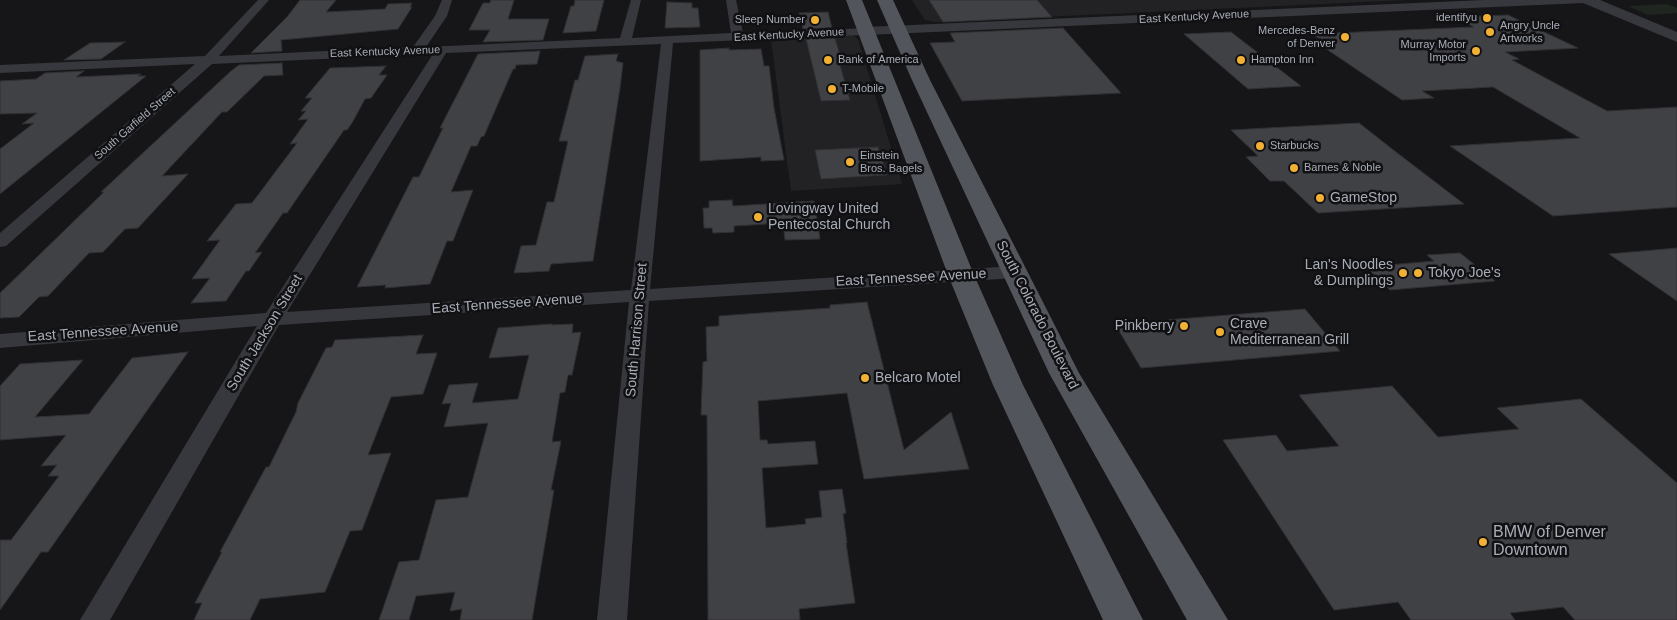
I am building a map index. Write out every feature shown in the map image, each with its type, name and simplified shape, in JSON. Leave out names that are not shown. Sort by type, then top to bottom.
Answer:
[{"type":"main road","points":[[854,0],[961,274],[1008,385],[1123,620]]},
{"type":"main road","name":"South Colorado Boulevard","points":[[885,0],[921,80],[1064,373],[1208,620]]},
{"type":"street","name":"South Garfield Street","points":[[0,242],[208,60],[264,0]]},
{"type":"street","points":[[417,51],[441,16],[447,0]]},
{"type":"street","points":[[625,42],[636,0]]},
{"type":"street","points":[[731,0],[738,37]]},
{"type":"street","name":"East Kentucky Avenue","points":[[0,69],[1579,0]]},
{"type":"street","points":[[1588,0],[1677,36]]},
{"type":"street","name":"South Harrison Street","points":[[612,620],[640,295],[668,40]]},
{"type":"street","name":"South Jackson Street","points":[[95,620],[272,319],[374,160],[436,60],[440,50]]},
{"type":"street","name":"East Tennessee Avenue","points":[[0,340],[272,319],[1015,272]]},
{"type":"shaded area","points":[[912,0],[1408,0],[935,22],[925,20]]},
{"type":"shaded area","points":[[1667,4],[1677,8],[1677,13],[1648,15],[1628,6]]},
{"type":"shaded area","points":[[854,36],[858,39],[902,184],[791,191],[771,39]]},
{"type":"building","points":[[300,0],[336,0],[326,12],[385,9],[388,4],[412,3],[410,7],[412,7],[398,29],[281,40],[282,51],[251,53],[287,17]]},
{"type":"building","points":[[491,0],[514,0],[508,19],[549,19],[543,40],[483,42],[490,30],[469,30],[483,3],[490,3]]},
{"type":"building","points":[[575,0],[604,0],[596,31],[563,33],[571,6],[574,6]]},
{"type":"building","points":[[929,0],[1037,0],[1052,17],[943,22]]},
{"type":"building","points":[[667,2],[692,3],[692,8],[698,8],[700,27],[665,28]]},
{"type":"building","name":"Sleep Number","points":[[828,12],[832,28],[803,29],[799,13]]},
{"type":"building","points":[[1508,15],[1578,48],[1505,52],[1519,59],[1512,60],[1607,111],[1677,107],[1677,207],[1553,216],[1450,146],[1580,138],[1493,87],[1422,91],[1434,98],[1402,100],[1313,40],[1320,39],[1312,34],[1474,27],[1456,17]]},
{"type":"building","points":[[1063,28],[1121,93],[962,101],[930,43],[955,42],[950,33]]},
{"type":"building","name":"Hampton Inn","points":[[1231,32],[1301,86],[1248,89],[1184,34]]},
{"type":"building","points":[[835,38],[850,100],[821,101],[806,39]]},
{"type":"building","points":[[125,42],[101,59],[64,60],[90,43]]},
{"type":"building","points":[[729,48],[729,50],[761,49],[764,66],[769,66],[774,108],[784,160],[761,161],[761,157],[700,161],[700,50]]},
{"type":"building","points":[[540,51],[537,64],[516,65],[515,69],[513,69],[484,136],[481,137],[477,146],[471,146],[451,192],[473,190],[453,241],[447,241],[430,284],[385,288],[386,285],[357,287],[413,177],[419,177],[443,128],[440,128],[478,54]]},
{"type":"building","points":[[618,54],[616,61],[623,63],[620,88],[593,261],[551,264],[549,271],[514,273],[521,246],[536,245],[547,202],[554,202],[568,141],[559,141],[575,80],[578,80],[585,56]]},
{"type":"building","points":[[282,63],[283,75],[264,76],[227,112],[222,112],[162,176],[188,174],[138,228],[125,229],[103,252],[89,253],[48,296],[39,297],[19,317],[0,318],[0,293],[104,192],[101,192],[231,71],[239,65]]},
{"type":"building","points":[[386,66],[379,75],[387,75],[371,98],[365,99],[352,123],[347,130],[344,130],[287,213],[283,213],[255,253],[262,252],[249,271],[246,271],[226,301],[191,303],[210,278],[192,279],[220,240],[207,241],[236,204],[252,203],[297,143],[290,144],[308,119],[298,120],[306,111],[301,111],[312,98],[305,98],[330,68]]},
{"type":"building","points":[[84,71],[76,77],[141,74],[138,76],[146,76],[0,194],[0,149],[34,123],[22,124],[37,113],[0,114],[0,81],[36,79],[45,73]]},
{"type":"building","points":[[1359,123],[1464,204],[1318,213],[1284,181],[1270,181],[1246,157],[1258,156],[1231,130]]},
{"type":"building","points":[[878,147],[887,175],[821,179],[815,150]]},
{"type":"building","name":"Lovingway United Pentecostal Church","points":[[732,200],[733,206],[814,201],[820,239],[785,240],[783,223],[734,226],[734,232],[713,233],[712,228],[704,228],[703,208],[709,208],[709,201]]},
{"type":"building","points":[[1677,248],[1677,301],[1609,254]]},
{"type":"building","points":[[1460,253],[1495,281],[1390,290],[1366,267],[1434,261],[1427,255]]},
{"type":"building","points":[[867,302],[904,450],[951,412],[969,469],[864,479],[847,393],[758,401],[760,440],[767,440],[768,444],[815,441],[818,464],[762,468],[766,528],[806,524],[805,519],[822,517],[819,491],[842,489],[846,513],[843,514],[846,543],[855,603],[799,609],[800,620],[708,620],[707,415],[701,415],[703,362],[707,361],[706,327],[719,326],[719,316],[830,308],[830,305]]},
{"type":"building","points":[[1305,309],[1340,351],[1141,368],[1115,324]]},
{"type":"building","points":[[573,324],[572,333],[581,332],[572,375],[568,375],[565,392],[560,393],[552,442],[561,441],[551,490],[554,490],[532,620],[460,620],[462,609],[450,611],[455,592],[416,596],[409,620],[379,620],[399,562],[419,560],[436,500],[468,497],[488,423],[444,427],[451,403],[442,404],[449,385],[478,383],[472,403],[518,399],[529,355],[489,358],[498,328]]},
{"type":"building","points":[[423,335],[416,354],[437,353],[423,394],[391,397],[368,455],[391,453],[362,530],[350,531],[325,592],[260,599],[250,620],[194,620],[202,603],[195,603],[266,467],[269,467],[326,348],[332,347],[335,340]]},
{"type":"building","points":[[188,352],[48,552],[41,552],[0,610],[0,540],[11,540],[59,476],[48,476],[57,465],[41,466],[66,435],[0,440],[0,386],[20,364],[83,360],[35,417],[89,414],[132,358]]},
{"type":"building","name":"BMW of Denver Downtown","points":[[1392,386],[1438,437],[1519,429],[1497,408],[1581,399],[1677,483],[1677,620],[1575,620],[1563,607],[1510,613],[1515,620],[1411,620],[1398,602],[1334,610],[1223,440],[1276,435],[1287,451],[1339,446],[1299,395]]},
{"type":"place","name":"identifyu","points":[[1487,18]]},
{"type":"place","name":"Sleep Number","points":[[815,20]]},
{"type":"place","name":"Angry Uncle Artworks","points":[[1490,32]]},
{"type":"place","name":"Mercedes-Benz of Denver","points":[[1345,37]]},
{"type":"place","name":"Murray Motor Imports","points":[[1476,51]]},
{"type":"place","name":"Bank of America","points":[[828,60]]},
{"type":"place","name":"Hampton Inn","points":[[1241,60]]},
{"type":"place","name":"T-Mobile","points":[[832,89]]},
{"type":"place","name":"Starbucks","points":[[1260,146]]},
{"type":"place","name":"Einstein Bros. Bagels","points":[[850,162]]},
{"type":"place","name":"Barnes & Noble","points":[[1294,168]]},
{"type":"place","name":"GameStop","points":[[1320,198]]},
{"type":"place","name":"Lovingway United Pentecostal Church","points":[[758,217]]},
{"type":"place","name":"Lan's Noodles & Dumplings","points":[[1403,273]]},
{"type":"place","name":"Tokyo Joe's","points":[[1418,273]]},
{"type":"place","name":"Pinkberry","points":[[1184,326]]},
{"type":"place","name":"Crave Mediterranean Grill","points":[[1220,332]]},
{"type":"place","name":"Belcaro Motel","points":[[865,378]]},
{"type":"place","name":"BMW of Denver Downtown","points":[[1483,542]]}]
